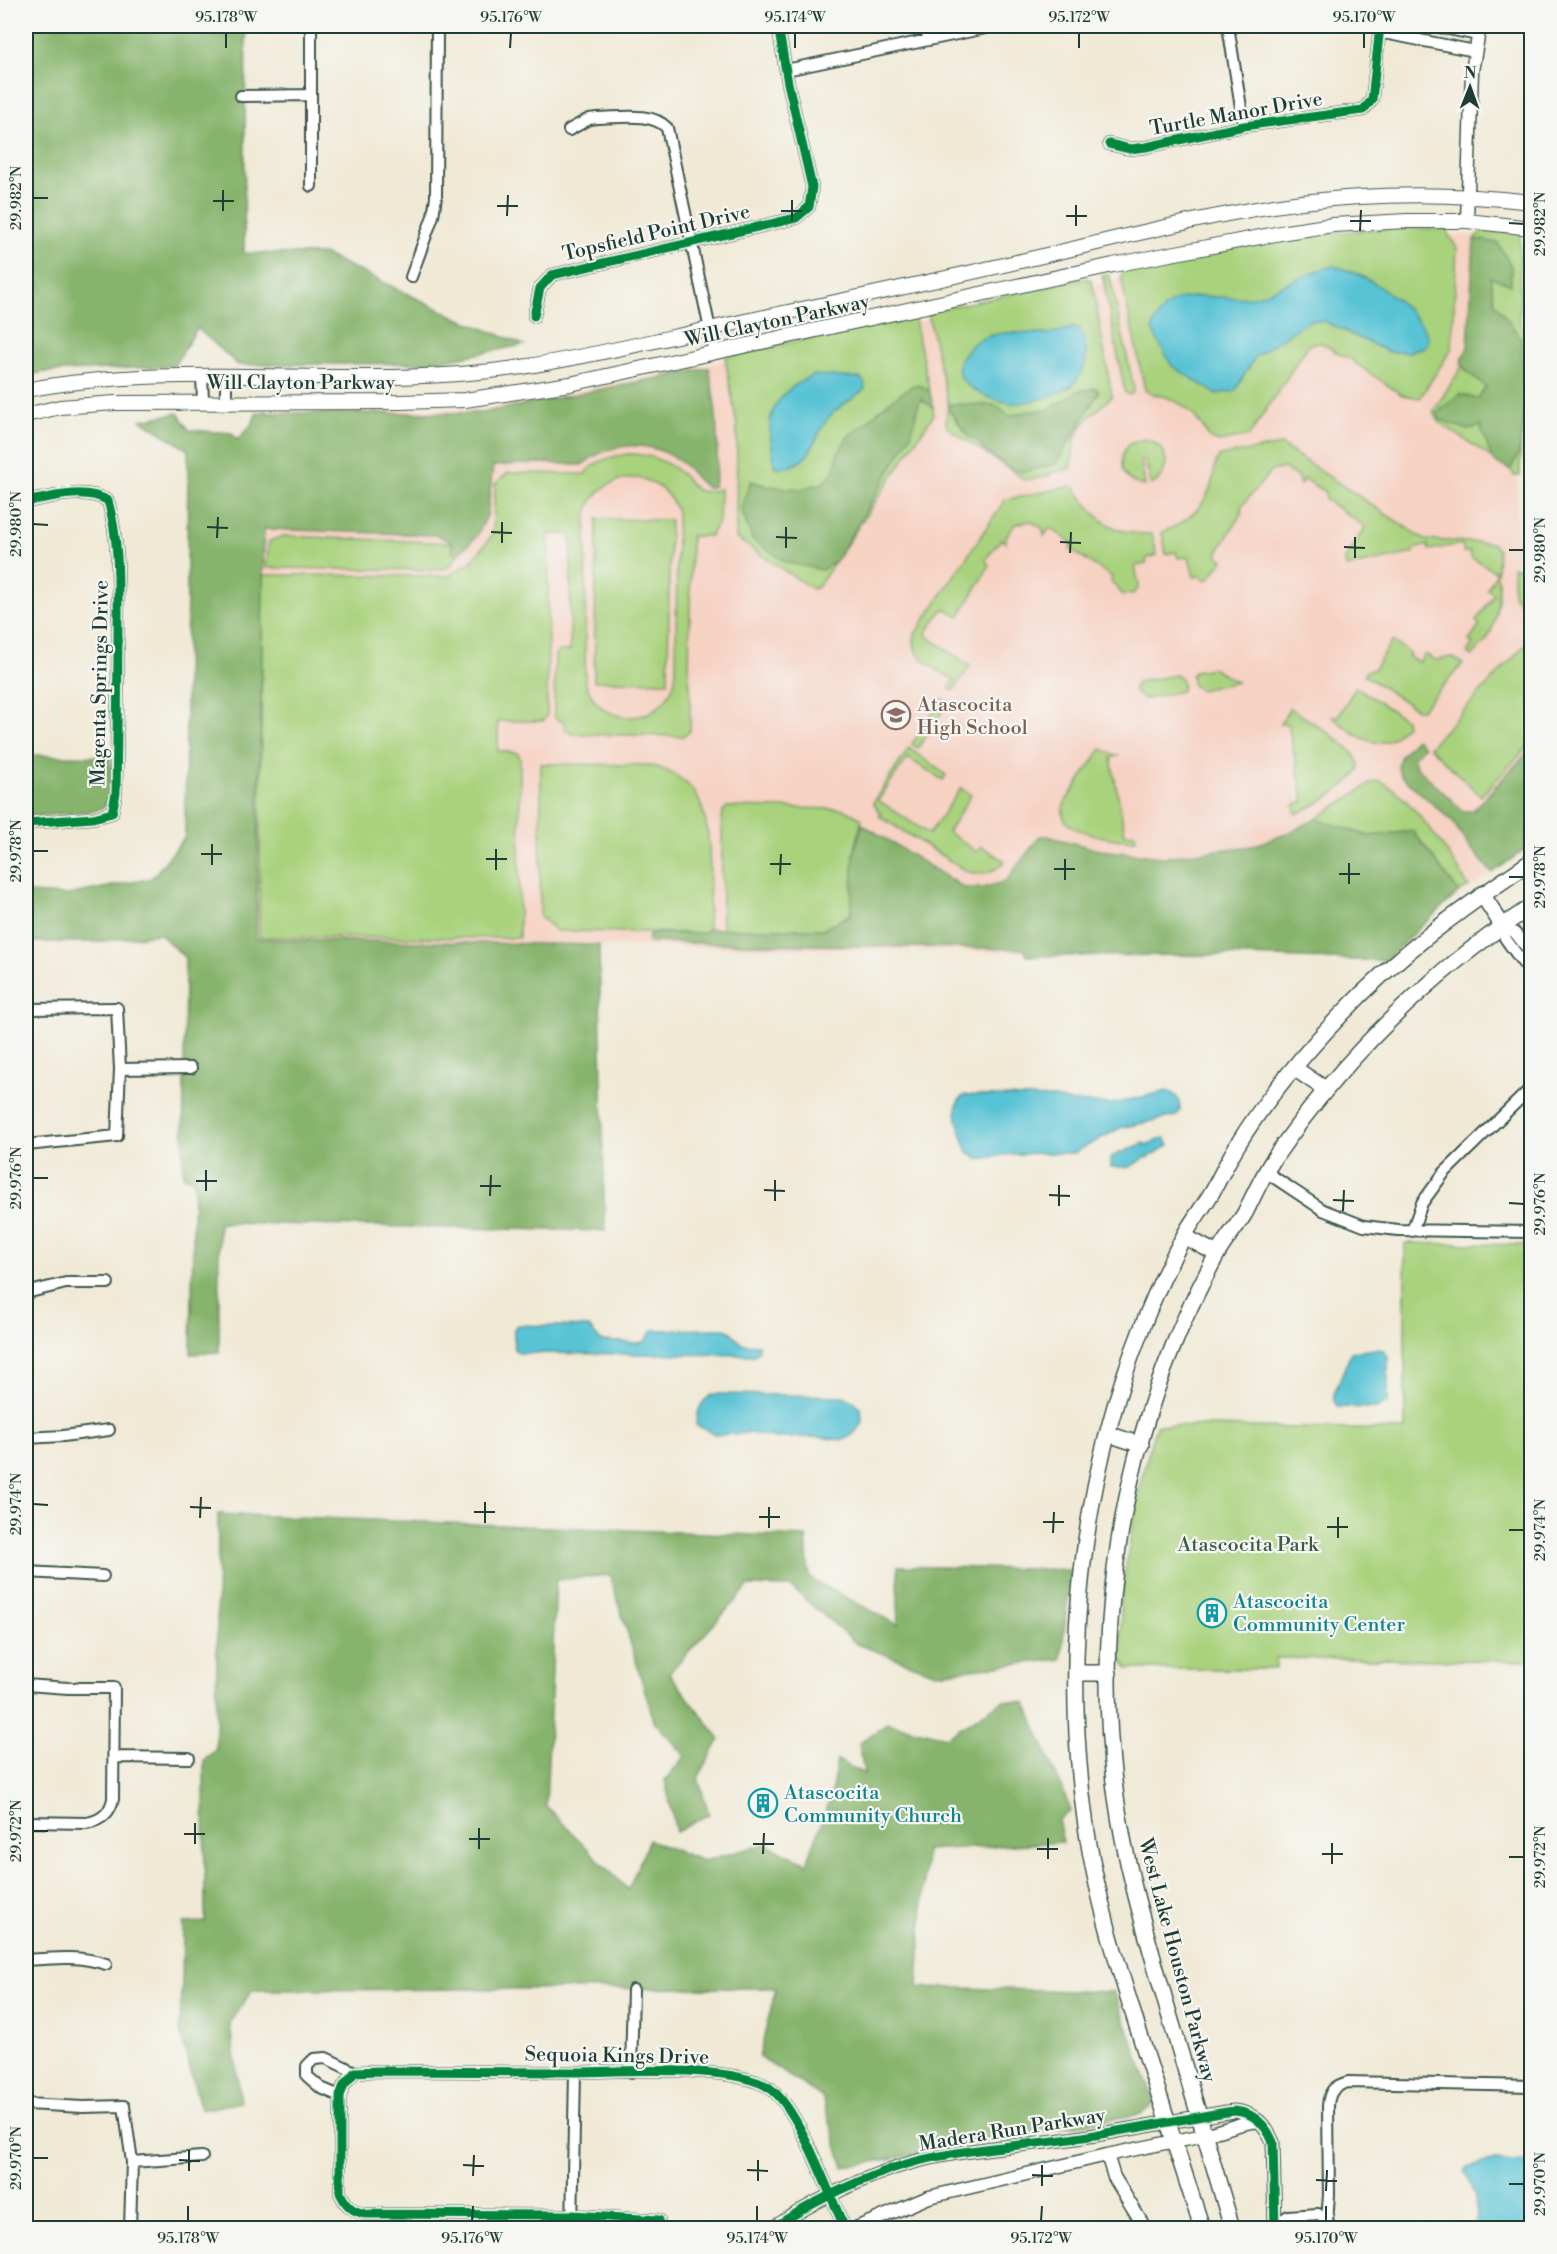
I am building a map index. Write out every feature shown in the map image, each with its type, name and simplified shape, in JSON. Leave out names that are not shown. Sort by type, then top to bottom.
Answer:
[{"type":"main road","name":"Will Clayton Parkway","points":[[26,390],[56,384],[120,378],[202,375],[393,378],[462,375],[559,360],[912,286],[1274,206],[1372,196],[1468,196],[1532,202]]},
{"type":"main road","name":"Will Clayton Parkway","points":[[26,415],[60,407],[115,403],[465,400],[570,384],[1113,265],[1286,232],[1376,221],[1467,221],[1532,228]]},
{"type":"main road","points":[[912,286],[917,309]]},
{"type":"main road","points":[[56,384],[60,407]]},
{"type":"main road","points":[[1202,2229],[1103,1916],[1084,1815],[1080,1784],[1077,1635],[1085,1546],[1094,1485],[1117,1400],[1140,1332],[1184,1236],[1211,1194],[1240,1141],[1294,1068],[1341,1014],[1397,960],[1435,928],[1532,861]]},
{"type":"main road","points":[[1482,894],[1502,925]]},
{"type":"main road","name":"West Lake Houston Parkway","points":[[1232,2229],[1132,1884],[1116,1798],[1110,1740],[1109,1673],[1112,1596],[1130,1486],[1148,1417],[1174,1343],[1217,1254],[1244,1213],[1266,1172],[1325,1089],[1369,1041],[1422,989],[1502,925],[1532,906]]},
{"type":"main road","points":[[1294,1068],[1325,1089]]},
{"type":"main road","points":[[1184,1236],[1217,1254]]},
{"type":"main road","points":[[1108,1434],[1141,1445]]},
{"type":"main road","points":[[1077,1673],[1109,1673]]},
{"type":"street","points":[[311,26],[311,186]]},
{"type":"street","points":[[411,277],[433,216],[436,197],[437,26]]},
{"type":"street","points":[[778,26],[786,70],[995,26]]},
{"type":"street","points":[[926,26],[928,40]]},
{"type":"street","points":[[1228,26],[1245,126]]},
{"type":"street","points":[[1434,26],[1479,30],[1471,97],[1467,221]]},
{"type":"street","points":[[1380,29],[1475,51]]},
{"type":"street","name":"Turtle Manor Drive","points":[[1109,144],[1130,149],[1146,147],[1245,126],[1353,113],[1367,107],[1372,100],[1380,29]]},
{"type":"street","name":"Topsfield Point Drive","points":[[534,316],[540,288],[552,275],[796,218],[809,207],[812,187],[786,70]]},
{"type":"street","points":[[241,96],[310,95]]},
{"type":"street","points":[[569,130],[589,119],[597,118],[646,118],[662,122],[667,128],[715,353]]},
{"type":"street","points":[[202,375],[203,401]]},
{"type":"street","points":[[226,376],[226,402]]},
{"type":"street","name":"Magenta Springs Drive","points":[[26,502],[86,494],[99,495],[108,501],[114,522],[118,574],[117,793],[112,813],[93,818],[26,823]]},
{"type":"street","points":[[1502,925],[1515,933],[1532,955]]},
{"type":"street","points":[[1502,925],[1506,938],[1523,963],[1532,964]]},
{"type":"street","points":[[26,1009],[117,1008],[120,1070],[117,1136],[26,1144]]},
{"type":"street","points":[[120,1070],[191,1068]]},
{"type":"street","points":[[1412,1231],[1422,1203],[1444,1173],[1532,1087]]},
{"type":"street","points":[[1266,1172],[1323,1209],[1364,1226],[1412,1231],[1532,1232]]},
{"type":"street","points":[[26,1293],[66,1283],[108,1282]]},
{"type":"street","points":[[26,1438],[109,1430]]},
{"type":"street","points":[[26,1572],[103,1576]]},
{"type":"street","points":[[26,1685],[114,1688],[113,1799],[109,1811],[104,1817],[87,1823],[26,1822]]},
{"type":"street","points":[[114,1757],[189,1758]]},
{"type":"street","points":[[26,1959],[70,1958],[106,1964]]},
{"type":"street","points":[[632,2072],[633,1990]]},
{"type":"street","name":"Sequoia Kings Drive","points":[[340,2097],[321,2088],[307,2076],[307,2066],[314,2059],[326,2058],[355,2072],[706,2073],[753,2080],[770,2089],[781,2099],[797,2124],[845,2229]]},
{"type":"street","points":[[355,2072],[344,2085],[340,2097],[340,2193],[345,2204],[356,2212],[365,2214],[572,2215],[659,2220]]},
{"type":"street","points":[[572,2229],[574,2072]]},
{"type":"street","points":[[1326,2226],[1329,2195],[1329,2094],[1335,2086],[1348,2082],[1532,2086]]},
{"type":"street","points":[[26,2104],[83,2107],[124,2106],[132,2162],[130,2229]]},
{"type":"street","name":"Madera Run Parkway","points":[[773,2229],[795,2213],[892,2168],[945,2156],[1076,2138],[1198,2116],[1243,2111],[1259,2121]]},
{"type":"street","points":[[1259,2121],[1269,2132],[1273,2142],[1277,2227]]},
{"type":"street","name":"Madera Run Parkway","points":[[856,2229],[929,2197],[1259,2121]]},
{"type":"street","points":[[1107,2155],[1114,2177],[1145,2229]]},
{"type":"street","points":[[132,2162],[202,2157]]},
{"type":"street","points":[[1277,2227],[1288,2216],[1318,2214],[1326,2226]]},
{"type":"shaded area","name":"Atascocita High School","points":[[1436,234],[1518,238],[1517,582],[1531,583],[1531,847],[1450,901],[1381,958],[256,940],[266,410],[481,410],[1304,242]]},
{"type":"green space","points":[[26,26],[246,26],[244,253],[324,254],[460,319],[524,345],[429,363],[238,365],[197,328],[174,366],[45,372],[26,375]]},
{"type":"green space","points":[[1397,228],[1448,229],[1448,234],[1457,248],[1452,348],[1420,398],[1402,395],[1351,359],[1321,343],[1307,347],[1249,436],[1219,442],[1210,439],[1198,420],[1182,405],[1145,390],[1121,277],[1124,269],[1277,237]]},
{"type":"green space","points":[[1485,230],[1520,233],[1520,323],[1527,335],[1532,334],[1527,363],[1531,365],[1531,381],[1521,441],[1520,476],[1514,476],[1513,472],[1440,423],[1433,412],[1470,354],[1476,236]]},
{"type":"green space","points":[[1474,239],[1498,243],[1511,266],[1511,285],[1490,277],[1495,303],[1521,338],[1522,364],[1529,386],[1519,453],[1510,470],[1493,461],[1480,426],[1468,430],[1440,420],[1437,413],[1460,394],[1477,399],[1486,387],[1466,371],[1461,363],[1468,347]]},
{"type":"green space","points":[[1107,274],[1110,277],[1134,389],[1130,395],[1125,393],[1102,275]]},
{"type":"green space","points":[[1087,278],[1092,281],[1112,396],[1082,426],[1075,440],[1069,469],[1049,473],[1050,476],[1025,480],[948,428],[946,423],[948,403],[928,314],[930,311]]},
{"type":"green space","points":[[910,316],[915,320],[934,414],[818,587],[812,589],[736,538],[737,426],[725,357]]},
{"type":"green space","points":[[709,368],[717,427],[714,486],[707,488],[681,462],[656,449],[618,447],[582,465],[539,463],[493,466],[487,516],[476,537],[458,554],[452,553],[452,542],[436,535],[264,529],[256,939],[599,945],[605,1231],[219,1223],[219,1352],[191,1354],[194,1180],[183,1176],[185,958],[160,934],[94,942],[26,942],[26,893],[68,895],[152,878],[185,837],[188,450],[141,420],[178,413],[189,430],[232,433],[237,440],[252,424],[257,412],[266,410],[267,413],[481,413]]},
{"type":"green space","points":[[913,385],[922,386],[930,392],[933,408],[921,399],[911,435],[836,561],[822,570],[785,562],[752,539],[741,508],[751,481],[768,486],[800,489],[823,483],[834,471],[838,454],[848,436]]},
{"type":"green space","points":[[1096,388],[1099,392],[1056,464],[1023,472],[1013,470],[986,452],[975,439],[969,437],[949,410],[950,404],[995,405],[1010,416],[1030,411],[1048,410],[1079,391]]},
{"type":"green space","points":[[1144,439],[1159,446],[1165,459],[1163,473],[1151,485],[1145,460],[1141,459],[1145,486],[1131,481],[1126,476],[1122,464],[1122,457],[1129,444]]},
{"type":"green space","points":[[1281,445],[1425,540],[1492,543],[1498,550],[1497,573],[1471,557],[1470,551],[1464,553],[1462,544],[1429,550],[1428,545],[1414,549],[1414,553],[1346,567],[1345,559],[1365,528],[1364,526],[1325,499],[1325,492],[1304,479],[1300,485],[1298,478],[1284,468],[1271,471],[1241,507],[1242,512],[1218,552],[1218,556],[1223,560],[1210,578],[1204,580],[1201,576],[1194,577],[1189,557],[1178,558],[1176,552],[1166,554],[1162,532],[1180,524],[1201,505],[1210,488],[1220,456]]},
{"type":"green space","points":[[628,454],[643,455],[665,462],[684,476],[697,490],[706,492],[720,489],[719,521],[710,536],[691,536],[690,731],[683,736],[573,734],[565,730],[564,721],[558,721],[554,716],[555,655],[559,651],[570,651],[571,534],[549,534],[547,716],[543,721],[498,721],[498,751],[517,753],[520,757],[519,938],[259,937],[263,575],[449,576],[472,561],[493,534],[495,484],[508,473],[585,474],[598,462]],"holes":[[[638,478],[652,482],[662,489],[671,499],[677,512],[676,673],[671,691],[661,704],[648,713],[634,717],[619,716],[605,709],[593,698],[585,681],[586,520],[592,502],[603,488],[619,480]]]},
{"type":"green space","points":[[1071,486],[1075,488],[1090,509],[1106,523],[1126,532],[1152,534],[1157,555],[1147,558],[1146,564],[1135,566],[1139,586],[1135,593],[1123,595],[1111,581],[1112,577],[1070,549],[1072,543],[1050,528],[1044,536],[1043,529],[1031,521],[1015,524],[1006,537],[1006,543],[1001,539],[986,559],[990,565],[959,617],[946,609],[942,610],[926,633],[927,636],[970,666],[953,691],[949,688],[954,680],[932,667],[916,650],[915,634],[1005,500]]},
{"type":"green space","points":[[597,519],[670,520],[668,682],[594,681]]},
{"type":"green space","points":[[284,536],[452,543],[458,554],[449,567],[436,570],[266,568],[269,541]]},
{"type":"green space","points":[[1513,567],[1531,571],[1531,613],[1513,596]]},
{"type":"green space","points":[[1496,574],[1498,596],[1491,632],[1472,656],[1467,653],[1473,643],[1469,641],[1480,625],[1476,621],[1494,594],[1487,589]]},
{"type":"green space","points":[[1531,639],[1531,743],[1481,796],[1429,747]]},
{"type":"green space","points":[[1392,641],[1410,653],[1408,656],[1419,663],[1424,655],[1427,655],[1435,660],[1452,657],[1463,664],[1421,710],[1364,675],[1367,671],[1374,669]]},
{"type":"green space","points":[[1212,668],[1237,682],[1200,690],[1193,685],[1191,676],[1195,671]]},
{"type":"green space","points":[[1176,675],[1181,678],[1183,686],[1181,691],[1145,699],[1135,693],[1134,687],[1138,682]]},
{"type":"green space","points":[[1356,687],[1405,719],[1406,725],[1391,740],[1373,742],[1365,739],[1332,717],[1338,716]]},
{"type":"green space","points":[[943,698],[949,702],[918,748],[912,744]]},
{"type":"green space","points":[[1290,708],[1342,743],[1357,760],[1359,767],[1342,787],[1322,801],[1296,814],[1294,805],[1304,802],[1288,724],[1280,724]]},
{"type":"green space","points":[[1416,739],[1424,746],[1414,757],[1415,765],[1463,811],[1473,811],[1531,749],[1531,845],[1492,873],[1452,821],[1400,775],[1399,759]]},
{"type":"green space","points":[[909,748],[946,775],[943,780],[908,758],[878,800],[929,834],[961,788],[971,795],[948,832],[977,852],[981,846],[1005,861],[1001,865],[987,872],[966,871],[879,816],[881,814],[873,803]]},
{"type":"green space","points":[[1101,749],[1114,755],[1120,755],[1111,758],[1125,834],[1135,833],[1136,840],[1112,839],[1084,832],[1068,824],[1064,818],[1063,807],[1066,801]]},
{"type":"green space","points":[[26,755],[111,757],[110,797],[105,806],[95,811],[26,817]]},
{"type":"green space","points":[[541,764],[649,765],[661,768],[686,783],[699,800],[708,834],[710,875],[708,929],[703,933],[556,931],[540,917]]},
{"type":"green space","points":[[1378,781],[1389,786],[1415,810],[1453,861],[1469,887],[1459,892],[1413,831],[1369,836],[1316,819]]},
{"type":"green space","points":[[727,807],[843,809],[862,819],[854,853],[851,914],[824,929],[722,929],[722,820],[723,811]]},
{"type":"green space","points":[[1316,819],[1369,836],[1413,831],[1459,892],[1384,961],[1221,955],[1028,956],[1023,949],[648,942],[649,934],[703,933],[708,929],[824,929],[851,914],[854,853],[862,824],[964,888],[983,888],[1006,881],[1040,836],[1099,850],[1163,857],[1252,846],[1286,834]]},
{"type":"green space","name":"Atascocita Park","points":[[1405,1243],[1531,1245],[1531,1661],[1276,1658],[1276,1669],[1128,1669],[1121,1659],[1121,1596],[1139,1488],[1156,1425],[1405,1430]]},
{"type":"green space","points":[[218,1514],[806,1537],[809,1578],[898,1625],[898,1566],[1071,1570],[1061,1659],[936,1673],[857,1644],[791,1587],[749,1586],[669,1673],[720,1739],[698,1778],[709,1814],[676,1832],[665,1780],[685,1756],[654,1721],[610,1575],[556,1580],[546,1806],[628,1890],[649,1840],[703,1861],[765,1844],[807,1863],[830,1800],[837,1760],[864,1774],[859,1743],[888,1723],[946,1737],[1004,1700],[1026,1703],[1071,1811],[1058,1820],[1063,1842],[926,1850],[918,1987],[1114,1992],[1155,2103],[1141,2114],[844,2167],[822,2097],[759,2057],[776,1988],[252,1990],[230,2024],[241,2102],[201,2110],[179,2029],[183,1923],[205,1922],[204,1761],[216,1749]]},
{"type":"water","points":[[1333,266],[1375,283],[1401,303],[1422,326],[1429,338],[1425,347],[1408,352],[1389,352],[1323,321],[1308,321],[1255,357],[1235,391],[1216,394],[1172,366],[1152,330],[1159,314],[1170,304],[1182,298],[1195,296],[1241,298],[1259,295]]},
{"type":"water","points":[[1079,328],[1084,340],[1087,352],[1085,363],[1073,385],[1059,392],[1033,401],[1011,403],[981,394],[964,382],[959,374],[959,365],[963,355],[983,338],[1008,333],[1047,334]]},
{"type":"water","points":[[814,375],[860,378],[864,382],[865,389],[831,415],[809,453],[803,459],[787,467],[776,467],[774,466],[770,432],[774,409],[778,401],[790,389]]},
{"type":"water","points":[[1167,1091],[1174,1094],[1179,1101],[1180,1111],[1176,1116],[1120,1128],[1074,1153],[1003,1155],[980,1159],[968,1152],[956,1113],[959,1099],[965,1095],[1055,1098],[1072,1102],[1112,1104]]},
{"type":"water","points":[[1165,1138],[1169,1145],[1148,1158],[1130,1167],[1111,1167],[1111,1157],[1144,1143],[1145,1145]]},
{"type":"water","points":[[517,1325],[589,1327],[601,1341],[638,1343],[644,1342],[653,1330],[724,1329],[730,1331],[742,1344],[759,1345],[759,1350],[755,1355],[519,1353],[514,1349],[514,1329]]},
{"type":"water","points":[[1383,1350],[1388,1356],[1388,1402],[1376,1408],[1338,1407],[1334,1401],[1334,1394],[1351,1352]]},
{"type":"water","points":[[713,1394],[844,1396],[861,1409],[862,1421],[851,1436],[843,1440],[816,1437],[777,1438],[751,1433],[717,1435],[696,1425],[700,1407]]},
{"type":"water","points":[[1495,2160],[1531,2161],[1531,2228],[1474,2228],[1475,2199],[1465,2170],[1468,2167]]},
{"type":"cycle path","points":[[534,316],[540,288],[552,275],[796,218],[809,207],[812,187],[788,83],[778,26]]},
{"type":"cycle path","points":[[1109,144],[1130,149],[1146,147],[1244,126],[1363,110],[1372,100],[1380,26]]},
{"type":"cycle path","points":[[26,502],[79,494],[108,501],[115,533],[118,564],[116,793],[112,813],[93,818],[26,823]]},
{"type":"cycle path","points":[[659,2220],[572,2215],[365,2214],[356,2211],[347,2204],[340,2193],[340,2096],[344,2085],[355,2072],[378,2071],[674,2071],[731,2075],[754,2081],[771,2089],[792,2115],[803,2133],[845,2228]]},
{"type":"cycle path","points":[[773,2228],[845,2188],[913,2162],[959,2153],[1076,2138],[1234,2111],[1258,2120],[1267,2130],[1273,2142],[1275,2228]]},
{"type":"place","name":"Atascocita High School","points":[[896,715]]},
{"type":"place","name":"Atascocita Community Center","points":[[1212,1613]]},
{"type":"place","name":"Atascocita Community Church","points":[[763,1803]]}]
